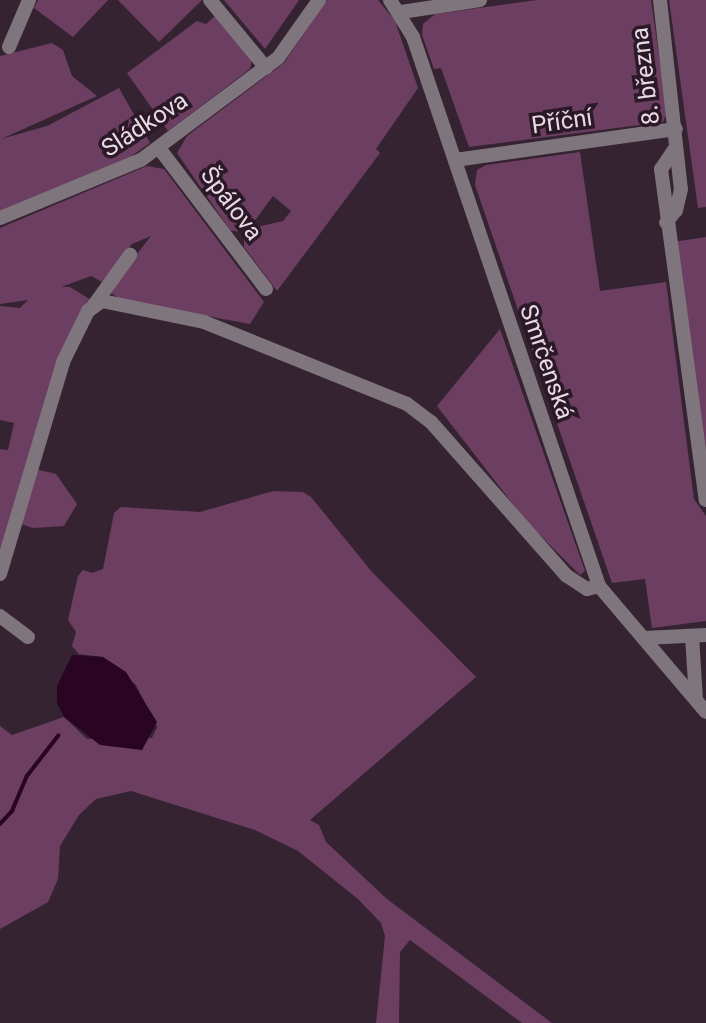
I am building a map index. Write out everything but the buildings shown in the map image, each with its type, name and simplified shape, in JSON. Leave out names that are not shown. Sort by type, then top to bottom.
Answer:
[{"type":"street","points":[[9,47],[29,0]]},
{"type":"street","points":[[210,0],[266,68]]},
{"type":"street","name":"Sládkova","points":[[0,218],[114,174],[159,148],[278,58],[319,0]]},
{"type":"street","name":"Smrčenská","points":[[390,0],[401,12],[455,160],[598,586],[706,712]]},
{"type":"street","points":[[401,12],[480,0]]},
{"type":"street","name":"8. března","points":[[660,0],[676,129],[676,148],[661,169],[666,223],[705,500]]},
{"type":"street","name":"Příční","points":[[455,160],[676,129]]},
{"type":"street","name":"Špálova","points":[[159,148],[267,289]]},
{"type":"street","points":[[0,574],[64,362],[94,304],[130,255]]},
{"type":"street","points":[[94,304],[102,301],[152,309],[204,322],[407,404],[431,422],[567,576],[587,589],[598,586]]},
{"type":"street","points":[[0,616],[28,637]]},
{"type":"street","points":[[644,638],[699,635],[696,700]]},
{"type":"shaded area","points":[[38,0],[108,0],[73,37],[34,8]]},
{"type":"shaded area","points":[[118,0],[202,0],[159,42]]},
{"type":"shaded area","points":[[224,0],[299,0],[265,49]]},
{"type":"shaded area","points":[[327,0],[378,0],[395,21],[418,88],[376,149],[380,153],[277,291],[244,247],[244,239],[261,226],[283,221],[291,211],[273,196],[256,219],[239,232],[230,230],[177,153],[187,136],[284,63]]},
{"type":"shaded area","points":[[537,0],[651,0],[667,112],[663,122],[469,147],[441,68],[434,69],[422,35],[423,24],[435,14]]},
{"type":"shaded area","points":[[669,0],[706,0],[706,207],[698,208]]},
{"type":"shaded area","points":[[216,15],[252,60],[250,69],[168,131],[127,73],[197,21],[206,24]]},
{"type":"shaded area","points":[[52,43],[63,50],[72,76],[97,96],[1,139],[47,126],[119,88],[150,143],[130,157],[0,211],[0,56]]},
{"type":"shaded area","points":[[580,152],[600,291],[666,282],[694,499],[706,516],[706,621],[652,628],[645,579],[612,583],[475,185],[477,170],[486,165]]},
{"type":"shaded area","points":[[147,166],[164,169],[264,302],[250,324],[121,300],[108,291],[151,236],[132,244],[102,282],[91,276],[61,287],[70,287],[91,300],[27,467],[56,474],[77,504],[64,526],[33,528],[15,522],[0,574],[0,449],[8,450],[14,423],[0,420],[0,306],[20,308],[28,300],[0,304],[0,228]]},
{"type":"shaded area","points":[[706,237],[706,479],[673,242]]},
{"type":"shaded area","points":[[500,329],[585,571],[580,575],[526,521],[437,406]]},
{"type":"shaded area","points":[[273,491],[303,492],[311,497],[372,572],[476,677],[310,820],[319,825],[326,842],[387,899],[552,1023],[522,1023],[410,940],[400,952],[399,1023],[376,1023],[385,936],[381,923],[358,899],[298,851],[255,830],[131,791],[96,799],[79,815],[60,846],[58,879],[48,902],[0,929],[0,726],[12,735],[64,717],[87,739],[152,738],[157,727],[136,685],[103,657],[79,654],[72,646],[76,632],[68,620],[78,576],[83,570],[92,573],[103,569],[114,513],[121,507],[200,512]]},
{"type":"shaded area","points":[[72,655],[103,657],[126,672],[157,722],[142,750],[100,745],[64,717],[57,703],[57,686]]},
{"type":"waterway","points":[[0,824],[12,811],[27,776],[58,736]]}]
